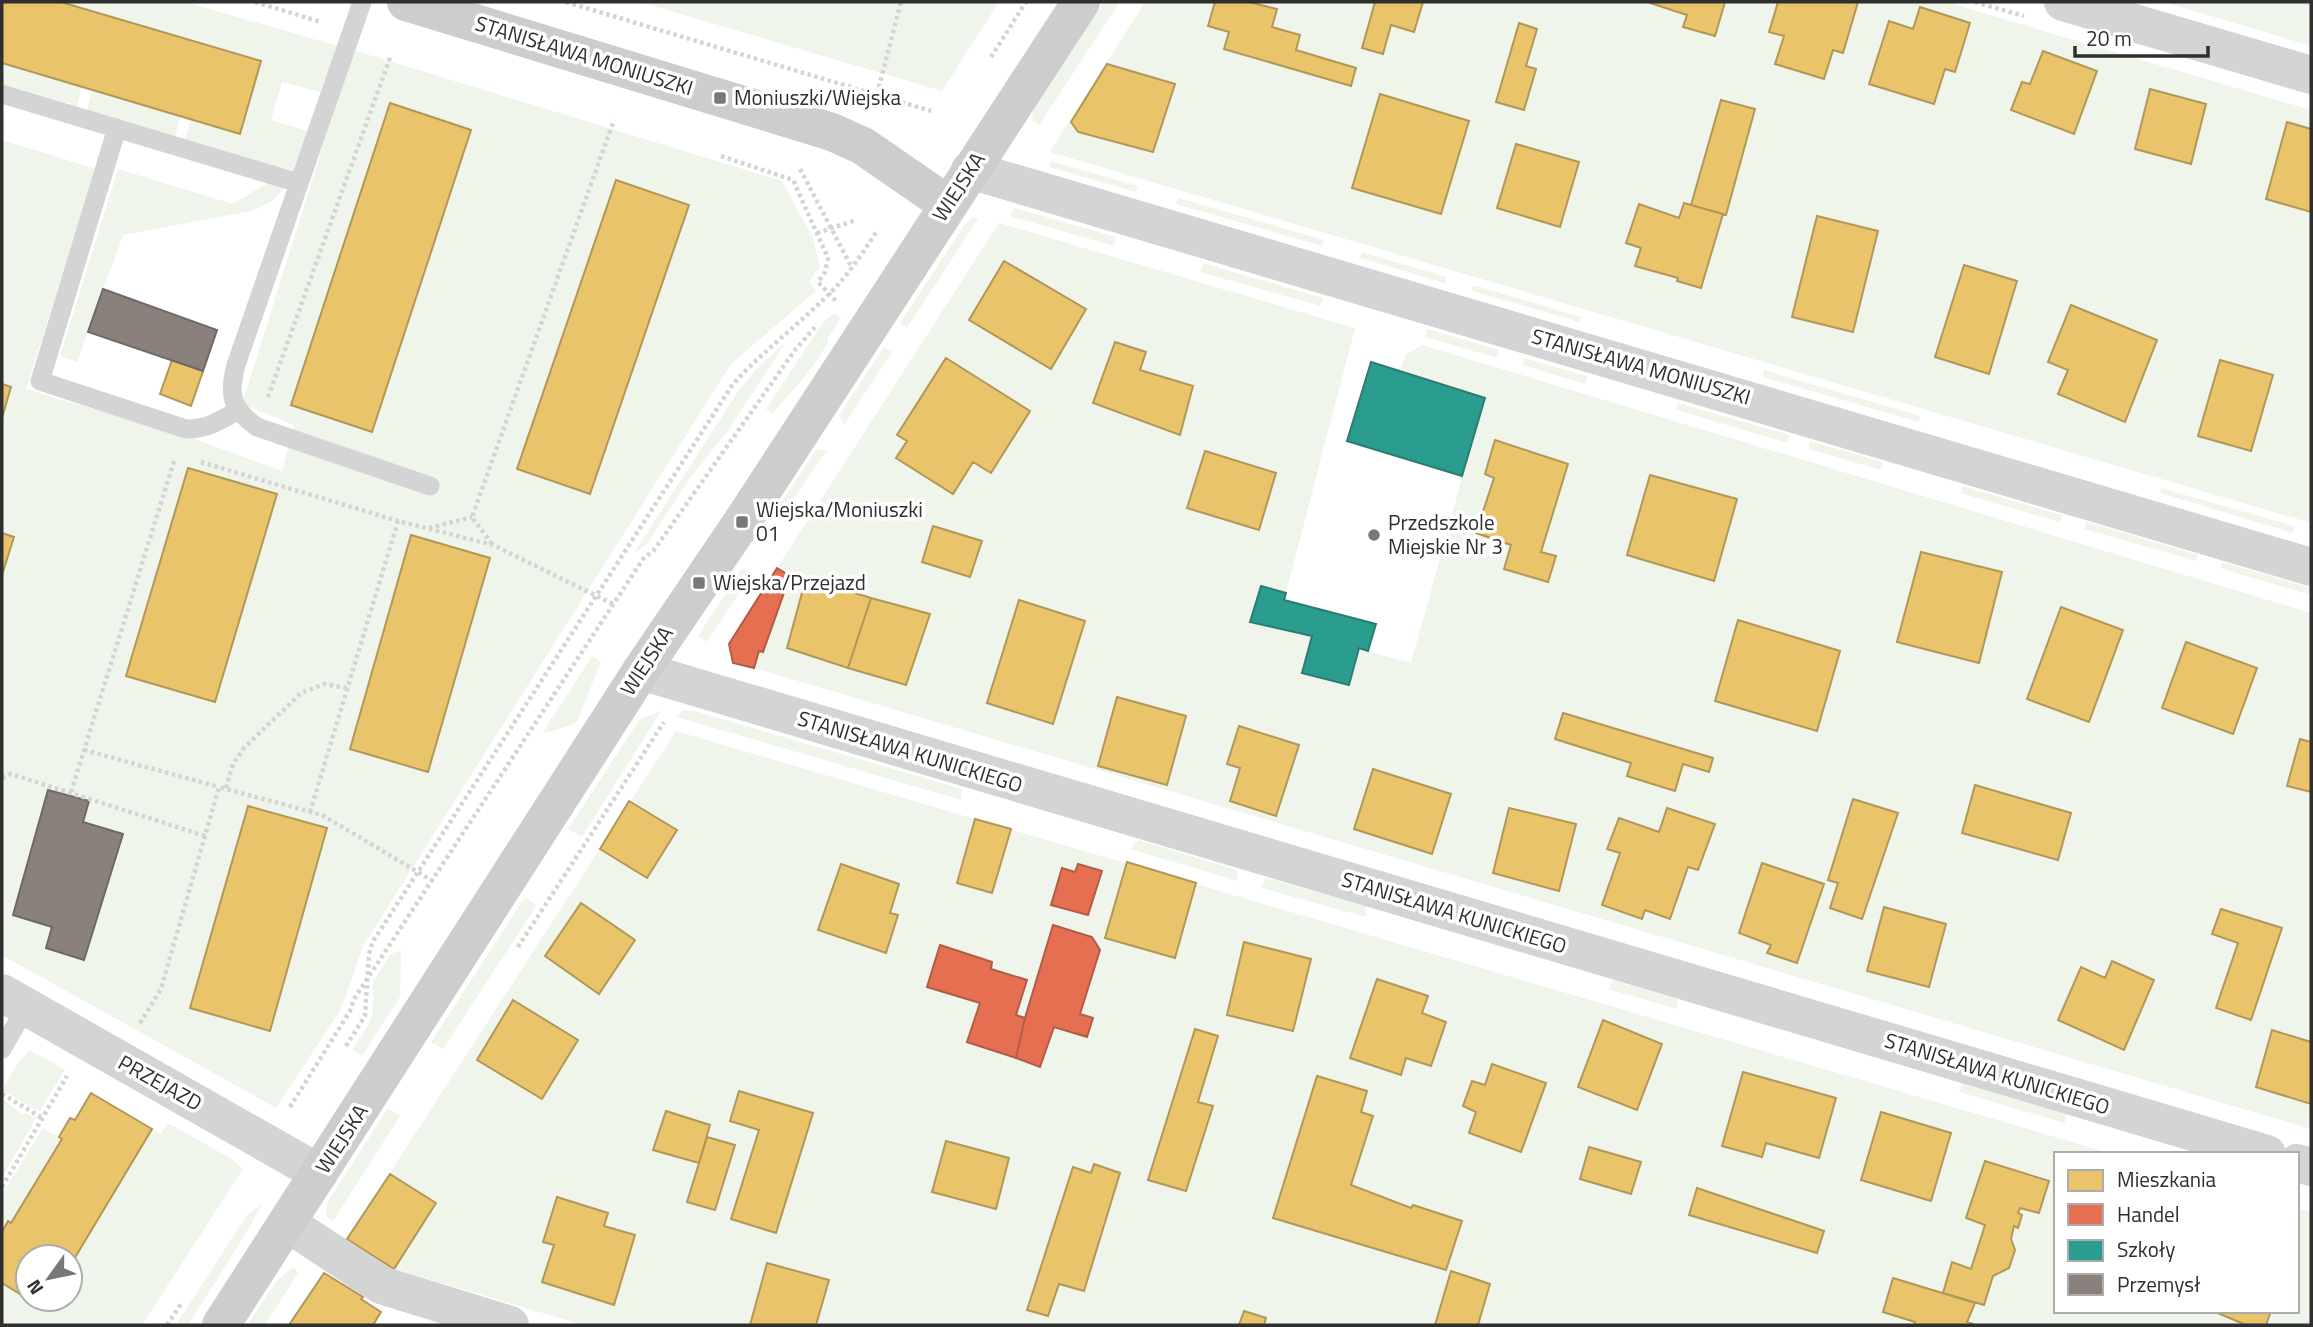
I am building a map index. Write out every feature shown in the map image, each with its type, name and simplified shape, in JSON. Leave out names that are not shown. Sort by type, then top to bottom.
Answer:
[{"type":"street","name":"STANISŁAWA MONIUSZKI","points":[[406,2],[832,132],[863,146],[947,204]]},
{"type":"street","name":"WIEJSKA","points":[[221,1325],[641,671],[1081,2]]},
{"type":"street","points":[[2063,2],[2311,75]]},
{"type":"street","name":"STANISŁAWA MONIUSZKI","points":[[970,170],[2311,566]]},
{"type":"street","name":"STANISŁAWA KUNICKIEGO","points":[[641,671],[2260,1152]]},
{"type":"street","name":"PRZEJAZD","points":[[14,1000],[319,1173]]},
{"type":"street","points":[[287,1223],[381,1285],[510,1325]]},
{"type":"lane","points":[[362,2],[233,374],[233,399],[237,410],[257,427],[430,486]]},
{"type":"lane","points":[[2,94],[299,183]]},
{"type":"lane","points":[[117,128],[40,381],[186,429],[200,429],[216,424],[237,410]]},
{"type":"lane","points":[[2,1049],[14,1000]]},
{"type":"path","points":[[255,2],[352,31]]},
{"type":"path","points":[[566,2],[931,111]]},
{"type":"path","points":[[877,94],[901,2]]},
{"type":"path","points":[[257,427],[391,55]]},
{"type":"path","points":[[472,517],[614,120]]},
{"type":"path","points":[[721,156],[793,180],[828,258],[825,272],[818,282],[837,302],[828,312]]},
{"type":"path","points":[[345,1048],[365,1016],[366,981],[372,943],[733,384],[753,362],[829,295],[852,268],[803,172],[797,167]]},
{"type":"path","points":[[817,233],[856,220]]},
{"type":"path","points":[[284,1116],[366,981],[643,559],[653,550],[795,350],[820,321]]},
{"type":"path","points":[[71,792],[176,455]]},
{"type":"path","points":[[189,459],[426,529],[492,545],[613,604]]},
{"type":"path","points":[[426,529],[472,517]]},
{"type":"path","points":[[472,517],[492,545]]},
{"type":"path","points":[[310,812],[398,521]]},
{"type":"path","points":[[139,1024],[161,989],[205,836],[233,764],[244,748],[301,693],[324,684],[347,688]]},
{"type":"path","points":[[84,750],[322,815],[433,881]]},
{"type":"path","points":[[2,778],[11,774],[205,836]]},
{"type":"path","points":[[2,1187],[73,1066]]},
{"type":"path","points":[[2,1094],[44,1119]]},
{"type":"shaded area","points":[[61,2],[185,2],[338,46],[320,92],[282,82],[271,120],[307,131],[293,171],[185,139],[191,119],[260,61]]},
{"type":"shaded area","points":[[640,2],[999,2],[942,91]]},
{"type":"shaded area","points":[[1104,2],[1120,2],[1039,125],[1032,120],[1033,111]]},
{"type":"shaded area","points":[[1145,2],[1946,2],[2311,110],[2311,523],[1050,152]]},
{"type":"shaded area","points":[[2164,2],[2311,2],[2311,46]]},
{"type":"shaded area","points":[[353,50],[782,181],[812,236],[820,266],[809,282],[816,291],[731,364],[363,946],[341,1009],[276,1108],[2,955],[2,418],[11,387],[2,384],[2,140],[96,169],[26,389],[191,438],[282,471],[294,425],[242,404]]},
{"type":"shaded area","points":[[2,64],[82,87],[77,106],[2,84]]},
{"type":"shaded area","points":[[92,90],[181,116],[175,136],[87,110]]},
{"type":"shaded area","points":[[1051,161],[1138,186],[1136,192],[1049,167]]},
{"type":"shaded area","points":[[118,169],[233,204],[267,183],[284,188],[274,200],[252,211],[123,235],[77,362],[60,356]]},
{"type":"shaded area","points":[[1178,198],[1324,240],[1322,246],[1176,204]]},
{"type":"shaded area","points":[[1015,208],[1116,237],[1114,246],[1010,216]]},
{"type":"shaded area","points":[[974,217],[978,219],[907,328],[900,323],[965,224]]},
{"type":"shaded area","points":[[999,223],[1355,328],[1277,627],[1411,663],[1484,398],[1400,371],[1405,355],[1422,345],[2311,613],[2311,1129],[754,668],[759,651],[763,652],[790,576],[777,568]]},
{"type":"shaded area","points":[[1362,252],[1446,277],[1445,283],[1360,258]]},
{"type":"shaded area","points":[[1203,263],[1323,298],[1321,306],[1200,272]]},
{"type":"shaded area","points":[[1473,285],[1581,317],[1580,322],[1472,291]]},
{"type":"shaded area","points":[[835,313],[841,318],[827,340],[829,342],[807,374],[773,413],[766,409],[824,321]]},
{"type":"shaded area","points":[[1427,329],[1499,350],[1497,358],[1425,337]]},
{"type":"shaded area","points":[[787,341],[647,544],[634,553],[739,390],[761,364]]},
{"type":"shaded area","points":[[884,347],[892,352],[844,425],[839,415]]},
{"type":"shaded area","points":[[1524,358],[1587,376],[1585,384],[1522,365]]},
{"type":"shaded area","points":[[1764,370],[1920,416],[1919,422],[1763,377]]},
{"type":"shaded area","points":[[1678,403],[1790,435],[1788,443],[1676,410]]},
{"type":"shaded area","points":[[1810,441],[1883,462],[1881,470],[1808,449]]},
{"type":"shaded area","points":[[817,449],[827,450],[788,507],[781,503]]},
{"type":"shaded area","points":[[1963,486],[2062,515],[2060,522],[1960,493]]},
{"type":"shaded area","points":[[2161,488],[2294,526],[2293,533],[2160,493]]},
{"type":"shaded area","points":[[2087,522],[2198,555],[2196,561],[2084,529]]},
{"type":"shaded area","points":[[2222,562],[2311,588],[2311,595],[2220,568]]},
{"type":"shaded area","points":[[742,568],[752,574],[707,642],[698,636]]},
{"type":"shaded area","points":[[592,656],[601,662],[577,721],[542,734]]},
{"type":"shaded area","points":[[682,710],[698,712],[962,789],[961,800],[677,717]]},
{"type":"shaded area","points":[[661,711],[582,837],[568,829],[640,719]]},
{"type":"shaded area","points":[[676,731],[2106,1152],[2054,1152],[2054,1313],[2299,1313],[2299,1209],[2311,1212],[2311,1325],[583,1325],[394,1269],[347,1239]]},
{"type":"shaded area","points":[[1139,840],[1237,870],[1238,881],[1130,849]]},
{"type":"shaded area","points":[[1266,878],[1366,906],[1366,917],[1261,888]]},
{"type":"shaded area","points":[[525,897],[537,905],[443,1049],[431,1042]]},
{"type":"shaded area","points":[[401,950],[400,997],[362,1056],[352,1050],[373,1012],[373,982],[391,954]]},
{"type":"shaded area","points":[[1613,980],[1677,999],[1678,1009],[1608,989]]},
{"type":"shaded area","points":[[30,1050],[65,1070],[39,1112],[2,1090],[18,1063]]},
{"type":"shaded area","points":[[1963,1083],[2066,1114],[2065,1123],[1959,1092]]},
{"type":"shaded area","points":[[2,1098],[23,1115],[25,1113],[36,1118],[2,1178]]},
{"type":"shaded area","points":[[388,1108],[400,1116],[333,1221],[326,1216],[327,1203]]},
{"type":"shaded area","points":[[168,1123],[230,1158],[243,1169],[142,1325],[2,1325],[2,1283],[14,1290],[14,1313],[84,1313],[84,1243],[152,1129],[161,1134]]},
{"type":"shaded area","points":[[43,1128],[62,1139],[11,1223],[2,1218],[2,1194]]},
{"type":"shaded area","points":[[262,1204],[188,1325],[176,1325],[247,1215]]},
{"type":"shaded area","points":[[294,1267],[298,1273],[265,1325],[247,1325],[278,1279]]},
{"type":"building: Mieszkania","points":[[2,2],[61,2],[261,61],[240,134],[2,63]]},
{"type":"building: Mieszkania","points":[[1215,2],[1249,2],[1277,9],[1272,27],[1300,35],[1296,50],[1356,68],[1351,86],[1224,49],[1229,32],[1208,26]]},
{"type":"building: Mieszkania","points":[[1375,2],[1423,2],[1414,32],[1391,25],[1383,54],[1362,48]]},
{"type":"building: Mieszkania","points":[[1647,2],[1725,2],[1715,36],[1683,27],[1687,15]]},
{"type":"building: Mieszkania","points":[[1778,2],[1858,2],[1843,53],[1833,50],[1824,79],[1775,64],[1784,36],[1769,32]]},
{"type":"building: Mieszkania","points":[[1920,7],[1970,23],[1955,72],[1945,69],[1934,104],[1869,84],[1889,21],[1913,29]]},
{"type":"building: Mieszkania","points":[[1519,23],[1537,29],[1526,66],[1536,69],[1524,110],[1496,102]]},
{"type":"building: Mieszkania","points":[[2043,51],[2097,71],[2074,134],[2011,110],[2022,82],[2030,84]]},
{"type":"building: Mieszkania","points":[[1107,64],[1175,84],[1153,152],[1078,132],[1071,122]]},
{"type":"building: Mieszkania","points":[[2150,89],[2206,104],[2191,164],[2135,149]]},
{"type":"building: Mieszkania","points":[[1380,94],[1469,121],[1441,214],[1352,188]]},
{"type":"building: Mieszkania","points":[[1721,100],[1755,109],[1726,215],[1691,205]]},
{"type":"building: Mieszkania","points":[[390,103],[471,130],[372,432],[291,405]]},
{"type":"building: Mieszkania","points":[[2287,122],[2311,129],[2311,212],[2266,199]]},
{"type":"building: Mieszkania","points":[[1516,144],[1579,162],[1560,227],[1497,208]]},
{"type":"building: Mieszkania","points":[[616,180],[689,205],[590,494],[517,469]]},
{"type":"building: Mieszkania","points":[[1684,203],[1723,214],[1701,288],[1677,281],[1678,278],[1635,266],[1641,248],[1626,243],[1639,204],[1679,218]]},
{"type":"building: Mieszkania","points":[[1817,216],[1878,231],[1853,332],[1792,317]]},
{"type":"building: Mieszkania","points":[[1004,261],[1086,309],[1051,369],[969,320]]},
{"type":"building: Mieszkania","points":[[1964,265],[2017,281],[1989,374],[1935,357]]},
{"type":"building: Mieszkania","points":[[2071,305],[2157,340],[2125,422],[2058,394],[2068,370],[2048,362]]},
{"type":"building: Mieszkania","points":[[1115,342],[1146,352],[1140,370],[1193,386],[1180,435],[1093,403]]},
{"type":"building: Mieszkania","points":[[946,358],[1030,411],[991,473],[973,462],[953,494],[896,458],[907,441],[897,435]]},
{"type":"building: Mieszkania","points":[[172,360],[203,371],[191,406],[160,394]]},
{"type":"building: Mieszkania","points":[[2220,360],[2273,375],[2251,451],[2198,436]]},
{"type":"building: Mieszkania","points":[[2,384],[11,387],[2,418]]},
{"type":"building: Mieszkania","points":[[1495,440],[1568,464],[1541,552],[1556,556],[1548,582],[1504,569],[1511,545],[1476,533],[1494,478],[1485,474]]},
{"type":"building: Mieszkania","points":[[1205,451],[1276,473],[1259,530],[1187,508]]},
{"type":"building: Mieszkania","points":[[188,468],[277,494],[215,702],[126,676]]},
{"type":"building: Mieszkania","points":[[1650,475],[1737,499],[1714,581],[1627,555]]},
{"type":"building: Mieszkania","points":[[933,526],[982,541],[970,577],[922,562]]},
{"type":"building: Mieszkania","points":[[2,533],[14,537],[2,575]]},
{"type":"building: Mieszkania","points":[[411,535],[490,558],[428,772],[350,749]]},
{"type":"building: Mieszkania","points":[[1921,552],[2002,572],[1979,663],[1897,642]]},
{"type":"building: Mieszkania","points":[[806,578],[871,598],[848,668],[787,648]]},
{"type":"building: Mieszkania","points":[[871,598],[930,614],[906,685],[848,668]]},
{"type":"building: Mieszkania","points":[[1019,600],[1085,621],[1053,724],[987,703]]},
{"type":"building: Mieszkania","points":[[2061,607],[2123,630],[2089,722],[2027,699]]},
{"type":"building: Mieszkania","points":[[1738,620],[1840,651],[1817,731],[1715,701]]},
{"type":"building: Mieszkania","points":[[2186,642],[2257,668],[2233,734],[2162,708]]},
{"type":"building: Mieszkania","points":[[1117,697],[1186,716],[1167,785],[1098,766]]},
{"type":"building: Mieszkania","points":[[1563,713],[1713,758],[1709,772],[1683,764],[1675,791],[1627,776],[1631,763],[1555,739]]},
{"type":"building: Mieszkania","points":[[1239,726],[1299,745],[1276,816],[1230,801],[1240,768],[1227,764]]},
{"type":"building: Mieszkania","points":[[2300,739],[2311,742],[2311,792],[2287,786]]},
{"type":"building: Mieszkania","points":[[1373,769],[1451,794],[1432,854],[1354,829]]},
{"type":"building: Mieszkania","points":[[1975,785],[2071,813],[2058,860],[1962,833]]},
{"type":"building: Mieszkania","points":[[1853,799],[1898,813],[1862,919],[1830,908],[1838,883],[1828,880]]},
{"type":"building: Mieszkania","points":[[629,801],[677,830],[647,878],[600,849]]},
{"type":"building: Mieszkania","points":[[248,806],[327,828],[270,1031],[190,1008]]},
{"type":"building: Mieszkania","points":[[1509,808],[1576,824],[1559,891],[1493,873]]},
{"type":"building: Mieszkania","points":[[1667,808],[1715,824],[1698,870],[1688,867],[1670,919],[1645,910],[1642,919],[1602,905],[1620,853],[1607,849],[1619,818],[1659,832]]},
{"type":"building: Mieszkania","points":[[975,819],[1011,829],[992,893],[957,883]]},
{"type":"building: Mieszkania","points":[[1127,862],[1196,883],[1175,958],[1105,938]]},
{"type":"building: Mieszkania","points":[[1762,863],[1824,884],[1797,963],[1767,953],[1771,945],[1739,933]]},
{"type":"building: Mieszkania","points":[[841,864],[899,884],[890,913],[898,915],[886,953],[818,930]]},
{"type":"building: Mieszkania","points":[[581,903],[635,940],[599,994],[545,956]]},
{"type":"building: Mieszkania","points":[[1884,907],[1946,924],[1929,987],[1867,971]]},
{"type":"building: Mieszkania","points":[[2221,909],[2282,928],[2251,1020],[2216,1008],[2238,943],[2212,934]]},
{"type":"building: Mieszkania","points":[[1244,942],[1311,959],[1293,1031],[1227,1015]]},
{"type":"building: Mieszkania","points":[[2112,961],[2154,980],[2124,1050],[2058,1020],[2081,967],[2105,978]]},
{"type":"building: Mieszkania","points":[[1377,979],[1428,996],[1422,1013],[1446,1022],[1431,1066],[1406,1058],[1401,1075],[1350,1058]]},
{"type":"building: Mieszkania","points":[[513,1000],[578,1040],[542,1099],[477,1060]]},
{"type":"building: Mieszkania","points":[[1603,1020],[1662,1044],[1637,1110],[1578,1087]]},
{"type":"building: Mieszkania","points":[[1195,1029],[1218,1036],[1198,1102],[1213,1106],[1186,1191],[1148,1180]]},
{"type":"building: Mieszkania","points":[[2272,1030],[2311,1042],[2311,1104],[2256,1087]]},
{"type":"building: Mieszkania","points":[[1492,1064],[1546,1083],[1521,1152],[1469,1133],[1476,1112],[1463,1106],[1472,1081],[1485,1085]]},
{"type":"building: Mieszkania","points":[[1743,1072],[1836,1098],[1819,1158],[1766,1143],[1762,1157],[1722,1146]]},
{"type":"building: Mieszkania","points":[[1317,1076],[1367,1091],[1361,1112],[1373,1116],[1351,1185],[1411,1208],[1413,1205],[1462,1221],[1446,1270],[1273,1218]]},
{"type":"building: Mieszkania","points":[[739,1091],[813,1113],[776,1233],[731,1219],[759,1130],[730,1121]]},
{"type":"building: Mieszkania","points":[[91,1093],[152,1129],[84,1243],[14,1243],[14,1290],[2,1283],[2,1232],[8,1221],[11,1223],[62,1139],[59,1137],[70,1118],[75,1120]]},
{"type":"building: Mieszkania","points":[[666,1111],[710,1125],[699,1163],[653,1150]]},
{"type":"building: Mieszkania","points":[[1881,1112],[1951,1133],[1931,1201],[1861,1180]]},
{"type":"building: Mieszkania","points":[[707,1137],[735,1145],[715,1210],[687,1202]]},
{"type":"building: Mieszkania","points":[[946,1141],[1009,1158],[996,1209],[932,1192]]},
{"type":"building: Mieszkania","points":[[1589,1147],[1641,1162],[1631,1194],[1580,1179]]},
{"type":"building: Mieszkania","points":[[1985,1161],[2049,1181],[2039,1213],[2020,1208],[2018,1213],[2022,1215],[2018,1228],[2014,1226],[2011,1239],[2015,1250],[2009,1268],[1993,1276],[1984,1305],[1943,1293],[1952,1262],[1971,1269],[1985,1225],[1966,1218]]},
{"type":"building: Mieszkania","points":[[1094,1164],[1120,1173],[1084,1291],[1059,1284],[1048,1316],[1027,1310],[1073,1167],[1091,1173]]},
{"type":"building: Mieszkania","points":[[390,1174],[436,1203],[394,1269],[347,1239]]},
{"type":"building: Mieszkania","points":[[1697,1188],[1824,1231],[1817,1253],[1689,1215]]},
{"type":"building: Mieszkania","points":[[557,1197],[608,1213],[604,1226],[635,1235],[614,1305],[542,1282],[554,1245],[543,1242]]},
{"type":"building: Mieszkania","points":[[767,1263],[829,1280],[816,1325],[750,1325]]},
{"type":"building: Mieszkania","points":[[1451,1271],[1490,1284],[1478,1325],[1435,1325]]},
{"type":"building: Mieszkania","points":[[324,1273],[363,1297],[361,1299],[381,1312],[373,1325],[289,1325]]},
{"type":"building: Mieszkania","points":[[1893,1278],[1975,1303],[1967,1322],[1976,1325],[1914,1325],[1915,1322],[1883,1312]]},
{"type":"building: Mieszkania","points":[[1244,1311],[1266,1318],[1264,1325],[1239,1325]]},
{"type":"building: Mieszkania","points":[[2218,1313],[2270,1313],[2266,1325],[2246,1325]]},
{"type":"building: Handel","points":[[777,568],[790,576],[763,652],[759,651],[754,668],[733,663],[729,644]]},
{"type":"building: Handel","points":[[1078,864],[1102,871],[1088,915],[1051,905],[1062,868],[1075,872]]},
{"type":"building: Handel","points":[[1053,925],[1092,937],[1100,950],[1080,1014],[1093,1018],[1087,1037],[1054,1027],[1040,1067],[1016,1058]]},
{"type":"building: Handel","points":[[940,945],[992,962],[991,969],[1027,980],[1016,1015],[1025,1018],[1016,1058],[967,1042],[980,1003],[927,987]]},
{"type":"building: Szkoły","points":[[1371,362],[1485,398],[1462,476],[1347,441]]},
{"type":"building: Szkoły","points":[[1261,586],[1286,593],[1284,600],[1376,624],[1368,651],[1359,648],[1349,685],[1302,673],[1312,636],[1250,622]]},
{"type":"building: Przemysł","points":[[103,289],[217,330],[203,371],[88,332]]},
{"type":"building: Przemysł","points":[[48,790],[89,801],[83,822],[123,834],[84,960],[46,948],[52,927],[13,915]]},
{"type":"place","name":"Moniuszki/Wiejska","points":[[720,98]]},
{"type":"place","name":"Wiejska/Moniuszki 01","points":[[742,522]]},
{"type":"place","name":"Przedszkole Miejskie Nr 3","points":[[1374,535]]},
{"type":"place","name":"Wiejska/Przejazd","points":[[699,583]]}]
